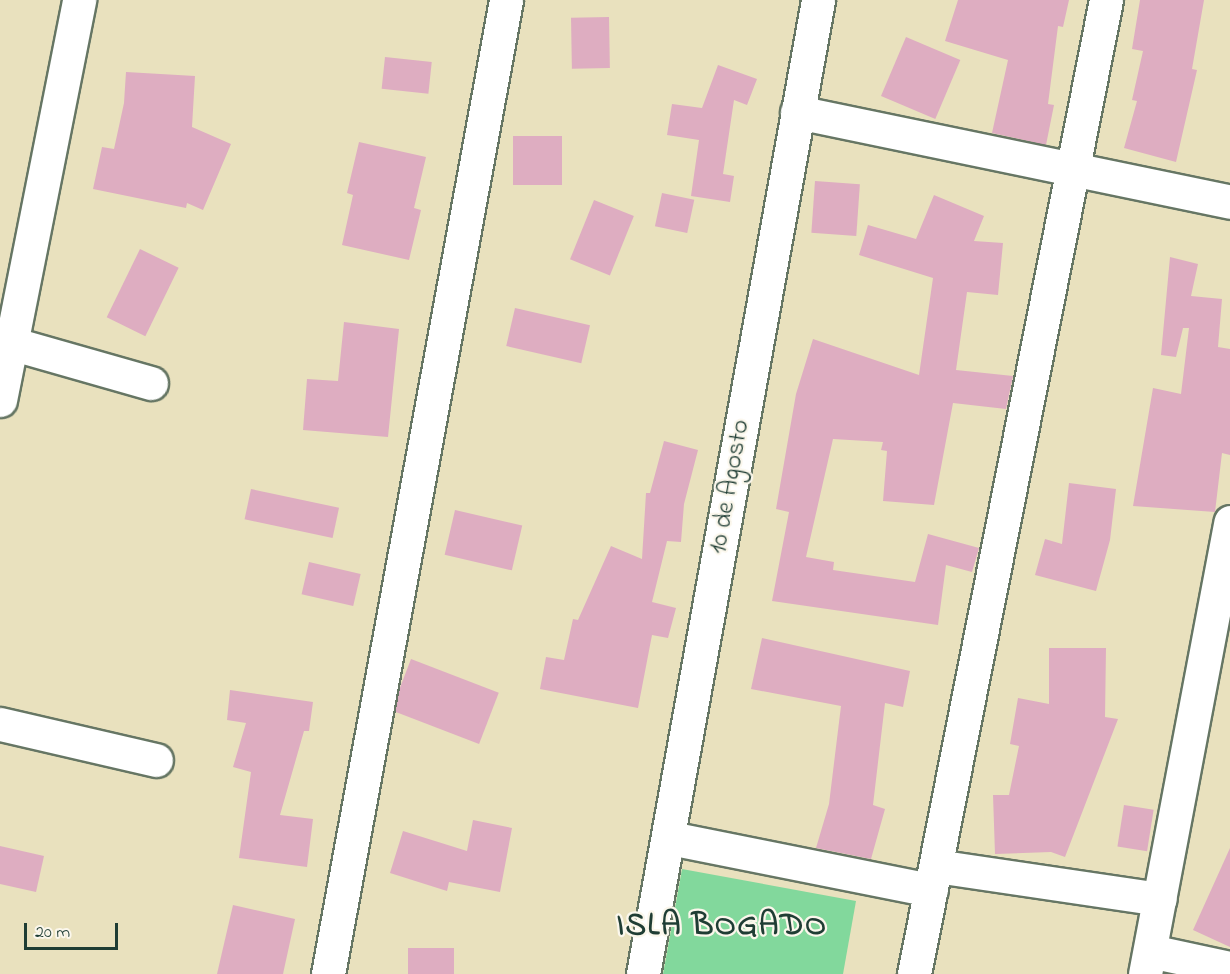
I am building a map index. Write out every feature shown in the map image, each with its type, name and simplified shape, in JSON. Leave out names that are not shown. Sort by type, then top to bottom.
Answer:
[{"type":"street","points":[[0,400],[6,341],[79,0]]},
{"type":"street","points":[[328,974],[506,0]]},
{"type":"street","name":"10 de Agosto","points":[[643,974],[670,838],[818,0]]},
{"type":"street","points":[[914,974],[1070,171],[1106,0]]},
{"type":"street","points":[[797,112],[1070,171],[1230,202]]},
{"type":"street","points":[[6,341],[151,383]]},
{"type":"street","points":[[1230,522],[1148,963],[1230,968]]},
{"type":"street","points":[[0,724],[156,760]]},
{"type":"street","points":[[670,838],[934,878],[1160,899]]},
{"type":"green space","points":[[682,869],[856,901],[843,974],[663,974]]},
{"type":"building","points":[[958,0],[1069,0],[1063,27],[1058,26],[1048,104],[1054,105],[1046,145],[992,133],[1008,60],[945,41]]},
{"type":"building","points":[[1140,0],[1204,0],[1192,69],[1197,70],[1176,162],[1124,148],[1137,101],[1132,100],[1143,51],[1132,49]]},
{"type":"building","points":[[609,17],[610,68],[572,69],[571,18]]},
{"type":"building","points":[[906,37],[960,60],[935,119],[881,96]]},
{"type":"building","points":[[385,57],[432,62],[428,94],[382,89]]},
{"type":"building","points":[[718,65],[757,79],[747,105],[734,100],[723,174],[734,176],[730,202],[691,196],[699,140],[667,135],[672,104],[702,108]]},
{"type":"building","points":[[126,72],[195,76],[192,127],[231,144],[203,210],[187,203],[186,208],[93,189],[102,147],[114,149],[124,103]]},
{"type":"building","points":[[513,136],[562,136],[562,185],[513,185]]},
{"type":"building","points":[[359,142],[426,157],[414,208],[421,210],[409,260],[342,245],[353,195],[347,193]]},
{"type":"building","points":[[815,181],[860,184],[856,236],[811,233]]},
{"type":"building","points":[[662,193],[694,200],[687,233],[655,226]]},
{"type":"building","points":[[934,195],[984,216],[974,241],[1003,243],[998,295],[967,292],[956,370],[1013,376],[1006,409],[953,403],[934,505],[883,501],[887,451],[881,450],[883,442],[833,439],[806,557],[834,562],[833,570],[915,582],[928,534],[979,548],[972,572],[946,565],[938,625],[772,601],[789,512],[776,509],[796,394],[813,339],[919,375],[933,278],[859,255],[868,225],[916,239]]},
{"type":"building","points":[[594,200],[634,216],[610,275],[570,259]]},
{"type":"building","points":[[140,249],[179,268],[145,336],[107,317]]},
{"type":"building","points":[[1170,257],[1198,264],[1191,296],[1222,299],[1218,347],[1230,349],[1230,455],[1222,453],[1215,512],[1133,506],[1153,388],[1181,394],[1189,328],[1183,328],[1176,357],[1161,355]]},
{"type":"building","points":[[515,308],[590,325],[581,363],[506,346]]},
{"type":"building","points":[[344,322],[399,329],[388,437],[303,430],[307,379],[338,381]]},
{"type":"building","points":[[664,441],[698,450],[684,504],[681,542],[667,541],[652,602],[676,608],[668,638],[652,635],[638,708],[540,689],[546,657],[564,660],[573,619],[578,620],[611,546],[642,559],[646,493],[650,493]]},
{"type":"building","points":[[1069,483],[1116,489],[1110,540],[1096,591],[1035,575],[1045,539],[1062,544]]},
{"type":"building","points":[[251,489],[339,508],[333,538],[245,519]]},
{"type":"building","points":[[455,510],[522,526],[512,570],[445,555]]},
{"type":"building","points":[[309,562],[361,574],[353,606],[302,594]]},
{"type":"building","points":[[762,638],[910,671],[903,707],[885,703],[873,805],[885,809],[871,859],[816,848],[829,804],[841,706],[751,689]]},
{"type":"building","points":[[1049,648],[1106,648],[1105,717],[1118,719],[1065,857],[1051,852],[995,854],[993,795],[1009,795],[1019,746],[1010,744],[1018,698],[1049,704]]},
{"type":"building","points":[[411,659],[499,693],[479,744],[391,710]]},
{"type":"building","points":[[230,690],[313,702],[309,731],[304,731],[280,815],[313,819],[307,867],[239,858],[251,772],[233,767],[246,723],[227,720]]},
{"type":"building","points":[[1124,805],[1154,810],[1147,851],[1117,846]]},
{"type":"building","points":[[473,820],[512,828],[500,892],[449,882],[447,891],[390,873],[403,831],[467,851]]},
{"type":"building","points":[[0,846],[44,856],[36,892],[0,884]]},
{"type":"building","points":[[1230,848],[1230,947],[1193,930]]},
{"type":"building","points":[[233,905],[295,919],[283,974],[217,974]]},
{"type":"building","points":[[408,948],[454,948],[454,974],[408,974]]},
{"type":"district","name":"ISLA BOGADO","points":[[722,927]]}]
